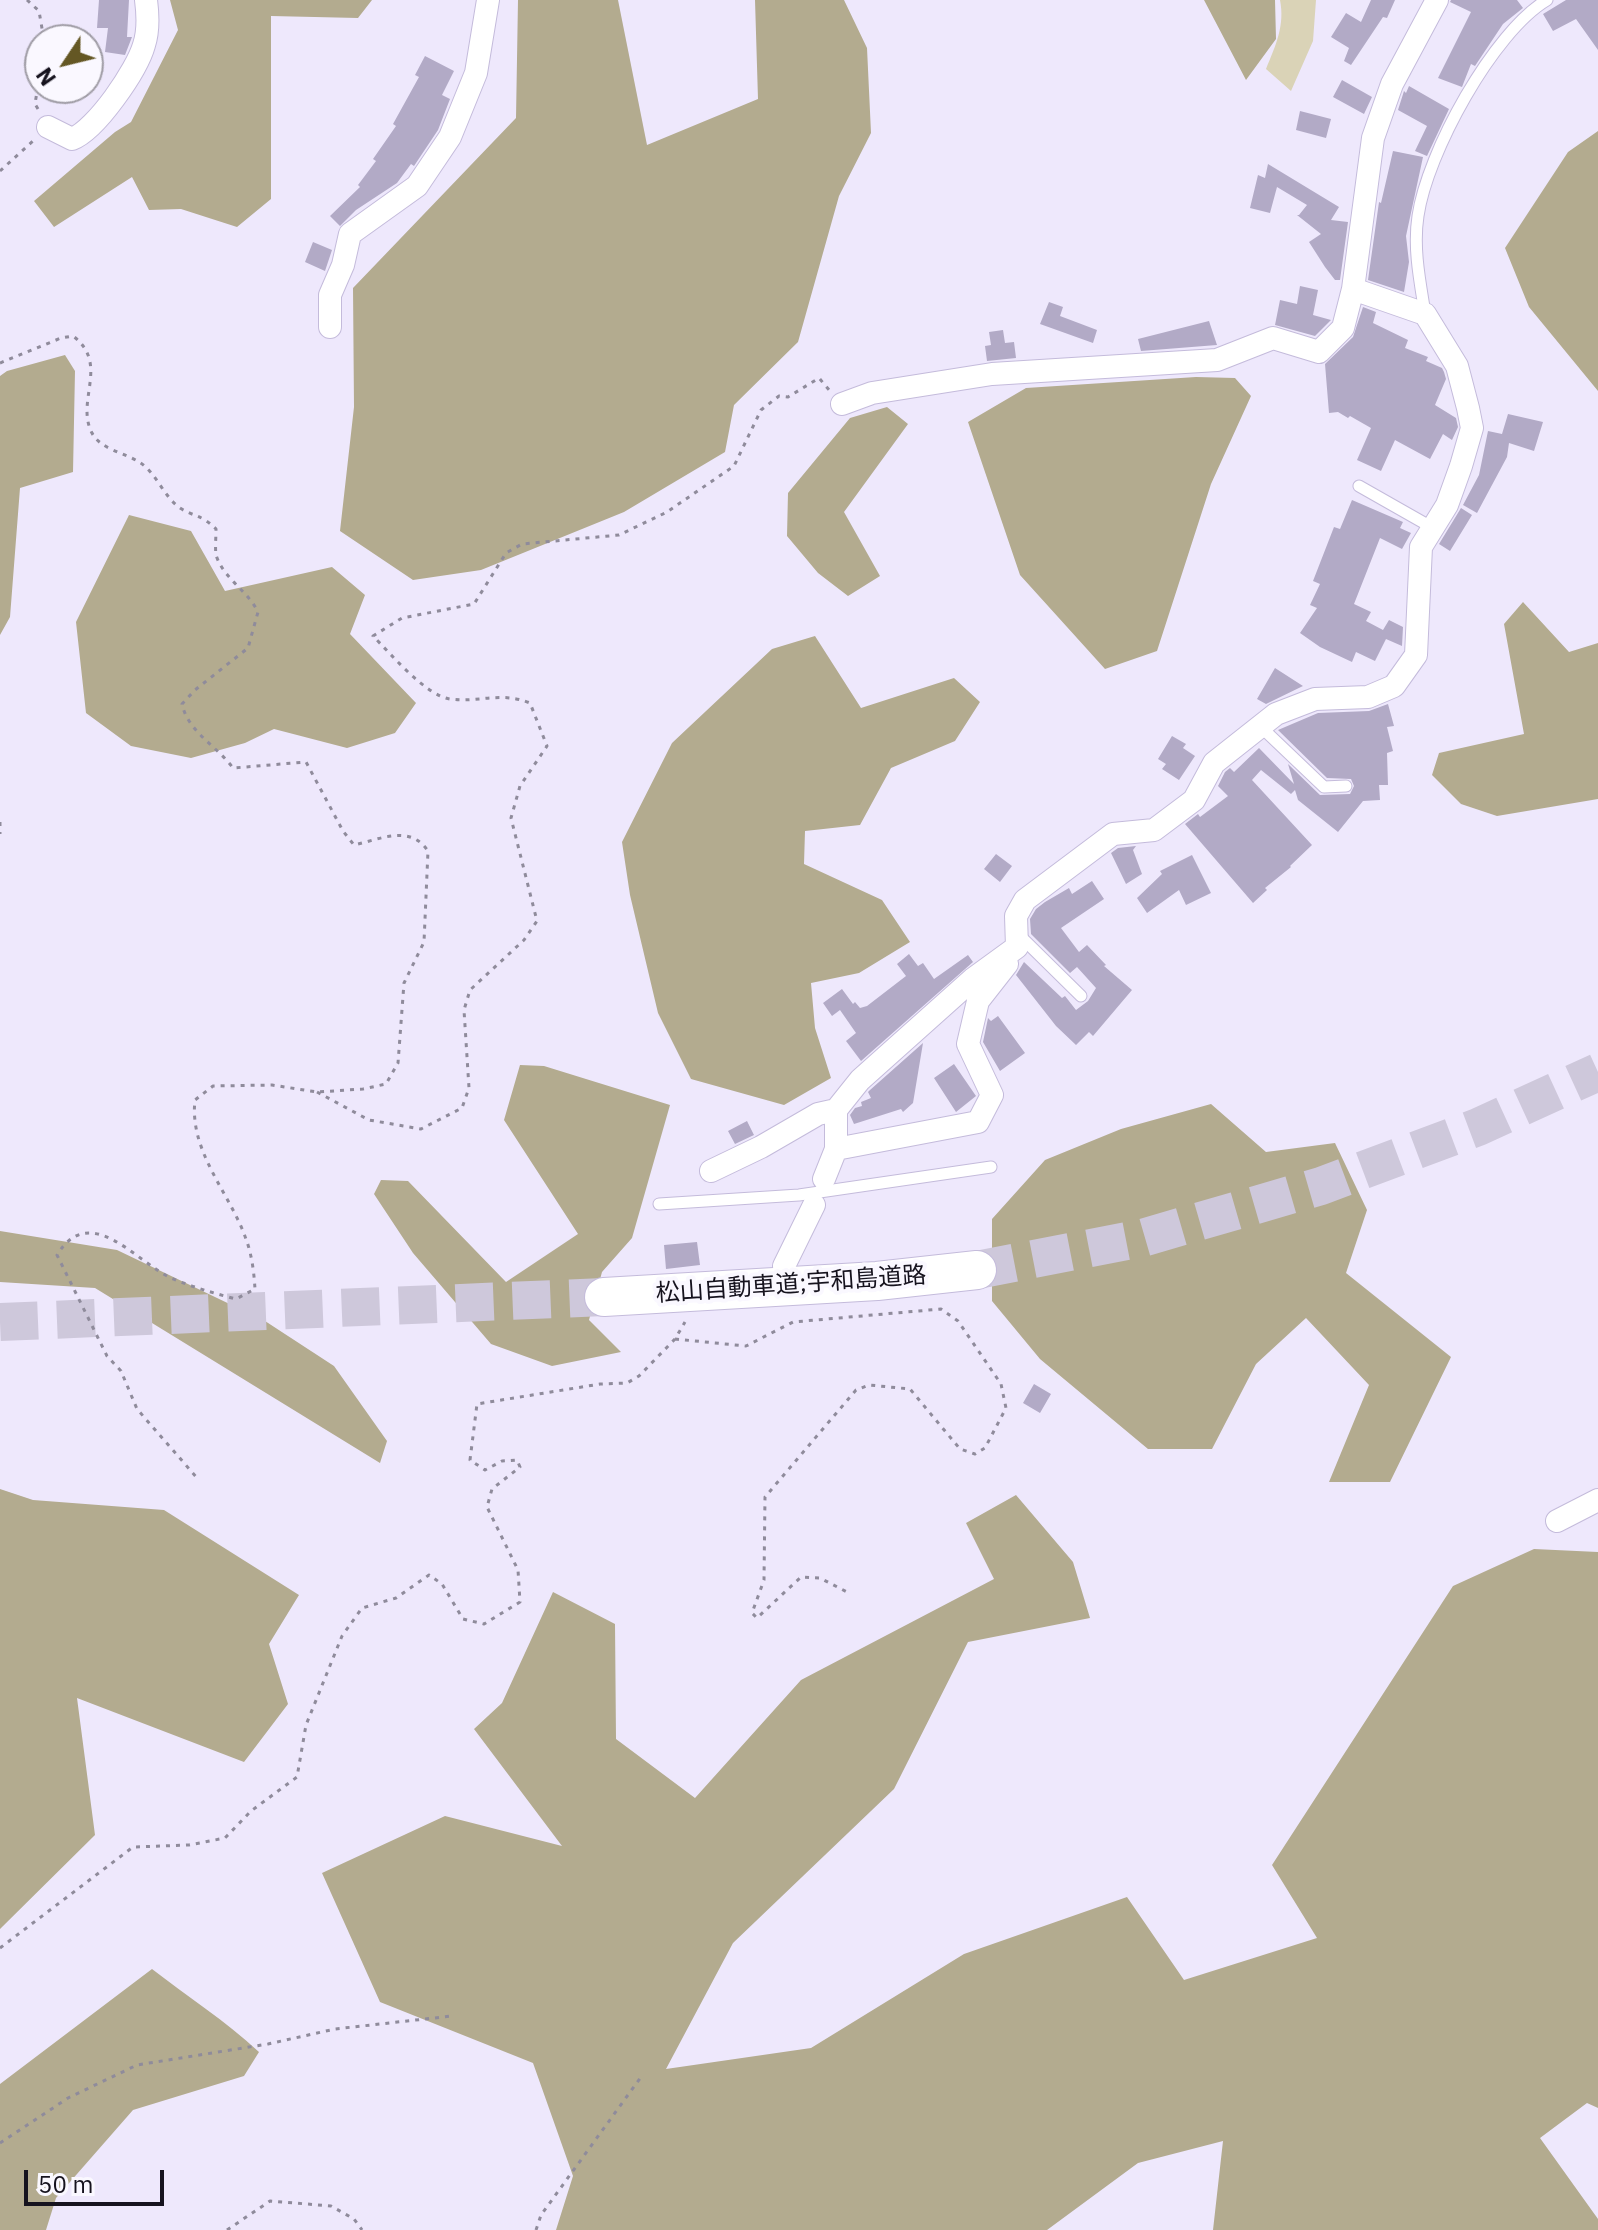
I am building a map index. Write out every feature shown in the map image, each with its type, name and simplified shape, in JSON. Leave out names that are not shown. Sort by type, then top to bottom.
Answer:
[{"type":"highway","name":"松山自動車道;宇和島道路","points":[[604,1297],[877,1281],[977,1270]]},
{"type":"street","points":[[48,127],[72,139],[82,136],[108,109],[144,46],[148,17],[146,0]]},
{"type":"street","points":[[330,327],[330,295],[343,265],[350,234],[417,186],[450,137],[476,73],[488,0]]},
{"type":"street","points":[[842,404],[872,393],[992,374],[1217,360],[1273,338],[1319,352],[1343,328],[1353,289],[1373,138],[1392,84],[1437,0]]},
{"type":"street","points":[[836,1149],[978,1122],[992,1095],[968,1044],[978,1001],[1012,958],[1017,940],[1016,916],[1025,900],[1113,834],[1154,830],[1194,800],[1214,763],[1276,714],[1315,699],[1368,697],[1394,686],[1416,655],[1421,547],[1447,505],[1472,428],[1457,366],[1425,314],[1353,289]]},
{"type":"street","points":[[824,1179],[836,1149],[836,1110],[860,1080],[1017,940]]},
{"type":"street","points":[[711,1171],[818,1114],[836,1110]]},
{"type":"street","points":[[784,1266],[814,1205]]},
{"type":"street","points":[[1557,1521],[1598,1500]]},
{"type":"lane","points":[[1425,314],[1418,264],[1417,218],[1426,178],[1460,108],[1496,48],[1531,9],[1547,0]]},
{"type":"lane","points":[[1359,486],[1433,528]]},
{"type":"lane","points":[[1261,727],[1324,787],[1346,786]]},
{"type":"lane","points":[[1017,940],[1081,996]]},
{"type":"lane","points":[[659,1204],[799,1195],[991,1167]]},
{"type":"path","points":[[27,0],[39,11],[41,24]]},
{"type":"path","points":[[0,171],[48,127],[35,104]]},
{"type":"path","points":[[0,363],[73,336],[83,344],[92,368],[88,420],[92,434],[100,442],[141,463],[180,508],[204,518],[216,529],[217,555],[228,576],[251,598],[258,612],[248,648],[182,704],[185,720],[233,768],[306,762],[343,831],[354,845],[405,833],[421,841],[428,851],[424,942],[404,983],[398,1063],[386,1084],[317,1092],[247,1083],[213,1086],[195,1100],[193,1119],[206,1159],[246,1239],[255,1289],[236,1299],[203,1291],[168,1276],[109,1237],[90,1232],[66,1240],[57,1255],[107,1356],[121,1371],[137,1409],[198,1479]]},
{"type":"path","points":[[317,1092],[369,1120],[421,1129],[462,1108],[469,1088],[464,1010],[470,990],[524,940],[537,921],[511,818],[520,786],[547,746],[530,703],[514,696],[448,699],[424,685],[373,636],[402,618],[474,604],[506,553],[522,544],[619,535],[667,512],[734,466],[761,410],[779,396],[788,397],[819,378],[842,404]]},
{"type":"path","points":[[0,822],[0,834]]},
{"type":"path","points":[[675,1339],[746,1346],[793,1322],[941,1309],[958,1321],[1001,1384],[1006,1408],[985,1448],[975,1454],[960,1449],[910,1389],[869,1385],[856,1390],[765,1497],[764,1580],[752,1613],[757,1618],[801,1577],[820,1578],[847,1592]]},
{"type":"path","points":[[0,1948],[133,1847],[189,1845],[225,1838],[251,1811],[297,1777],[306,1725],[342,1636],[362,1608],[396,1598],[429,1575],[442,1584],[463,1619],[484,1624],[520,1602],[518,1570],[487,1507],[492,1489],[520,1467],[517,1460],[502,1461],[485,1470],[470,1460],[477,1404],[600,1384],[627,1383],[639,1376],[675,1339],[690,1314]]},
{"type":"path","points":[[0,2143],[68,2098],[137,2065],[268,2044],[335,2029],[452,2016]]},
{"type":"path","points":[[536,2230],[541,2215],[641,2077]]},
{"type":"path","points":[[227,2230],[270,2201],[331,2206],[354,2219],[362,2230]]},
{"type":"shaded area","points":[[170,0],[372,0],[358,18],[271,16],[271,199],[237,227],[181,209],[149,210],[132,177],[54,227],[34,201],[131,122],[178,30]]},
{"type":"shaded area","points":[[518,0],[618,0],[647,145],[758,99],[755,0],[844,0],[867,48],[871,133],[839,196],[798,342],[734,405],[725,452],[624,512],[481,570],[413,580],[340,531],[354,407],[353,288],[516,118]]},
{"type":"shaded area","points":[[1204,0],[1275,0],[1276,39],[1246,80]]},
{"type":"shaded area","points":[[1280,0],[1316,0],[1313,41],[1291,91],[1266,69],[1280,26]]},
{"type":"shaded area","points":[[1598,131],[1598,391],[1529,307],[1505,248],[1568,152]]},
{"type":"shaded area","points":[[65,355],[75,371],[73,472],[20,488],[10,617],[0,635],[0,376],[7,371]]},
{"type":"shaded area","points":[[1196,377],[1235,378],[1251,396],[1211,484],[1157,651],[1105,669],[1020,575],[968,422],[1026,388]]},
{"type":"shaded area","points":[[887,407],[908,424],[844,512],[880,576],[848,596],[818,573],[787,536],[788,493],[850,418]]},
{"type":"shaded area","points":[[129,515],[191,531],[225,591],[332,567],[365,595],[350,634],[416,703],[395,733],[347,748],[274,729],[245,743],[191,758],[131,746],[86,713],[76,622]]},
{"type":"shaded area","points":[[1523,602],[1569,652],[1598,643],[1598,799],[1497,816],[1461,804],[1432,775],[1439,753],[1524,734],[1504,624]]},
{"type":"shaded area","points":[[815,636],[861,708],[954,678],[980,702],[955,741],[891,768],[860,825],[805,831],[804,864],[882,900],[910,942],[859,973],[811,983],[815,1028],[831,1078],[784,1105],[691,1079],[658,1013],[630,895],[622,842],[672,743],[772,649]]},
{"type":"shaded area","points":[[520,1065],[544,1066],[670,1105],[632,1238],[602,1272],[589,1320],[621,1352],[552,1366],[491,1344],[413,1253],[374,1194],[381,1180],[408,1181],[506,1282],[578,1234],[504,1120]]},
{"type":"shaded area","points":[[1211,1104],[1266,1152],[1335,1143],[1367,1210],[1346,1273],[1451,1357],[1390,1482],[1329,1482],[1369,1385],[1306,1318],[1256,1364],[1212,1449],[1148,1449],[1040,1359],[992,1301],[992,1219],[1045,1160],[1121,1129]]},
{"type":"shaded area","points":[[0,1231],[117,1250],[265,1321],[334,1366],[387,1441],[380,1463],[95,1288],[0,1282]]},
{"type":"shaded area","points":[[0,1489],[33,1500],[164,1510],[299,1595],[269,1644],[288,1704],[244,1762],[77,1698],[95,1835],[0,1929]]},
{"type":"shaded area","points":[[1016,1495],[1073,1562],[1090,1618],[968,1642],[894,1789],[733,1943],[666,2069],[811,2048],[964,1954],[1127,1897],[1184,1980],[1317,1938],[1272,1865],[1453,1586],[1534,1549],[1598,1552],[1598,2108],[1587,2103],[1540,2138],[1598,2219],[1598,2230],[1213,2230],[1223,2141],[1138,2163],[1047,2230],[556,2230],[573,2176],[533,2063],[380,2002],[322,1873],[445,1816],[562,1846],[474,1729],[502,1703],[553,1592],[615,1624],[616,1739],[695,1798],[801,1680],[994,1579],[966,1523]]},
{"type":"shaded area","points":[[152,1969],[259,2052],[244,2076],[133,2110],[56,2198],[46,2230],[0,2230],[0,2084]]},
{"type":"building","points":[[99,0],[129,0],[127,37],[132,37],[125,55],[105,52],[108,28],[97,24]]},
{"type":"building","points":[[1371,0],[1395,0],[1387,18],[1383,17],[1351,65],[1344,61],[1349,48],[1331,37],[1346,13],[1361,22]]},
{"type":"building","points":[[1451,0],[1517,0],[1523,8],[1503,24],[1475,66],[1471,64],[1462,87],[1438,78],[1471,12]]},
{"type":"building","points":[[1566,0],[1598,0],[1598,50],[1576,19],[1553,31],[1543,14]]},
{"type":"building","points":[[425,56],[454,71],[442,95],[450,99],[438,130],[414,166],[411,164],[397,183],[356,210],[340,226],[330,216],[360,187],[358,185],[376,161],[373,159],[396,126],[393,124],[419,77],[415,75]]},
{"type":"building","points":[[1342,80],[1372,97],[1364,114],[1333,97]]},
{"type":"building","points":[[1409,86],[1449,109],[1427,156],[1415,151],[1427,126],[1398,110],[1404,91],[1406,93]]},
{"type":"building","points":[[1300,111],[1331,119],[1326,138],[1296,130]]},
{"type":"building","points":[[1393,151],[1423,157],[1406,236],[1409,262],[1404,292],[1368,280],[1379,202]]},
{"type":"building","points":[[1268,164],[1339,207],[1331,220],[1348,222],[1340,280],[1335,280],[1309,242],[1321,234],[1297,215],[1307,205],[1277,187],[1270,213],[1250,208],[1258,175],[1265,178]]},
{"type":"building","points":[[313,242],[332,250],[325,271],[305,262]]},
{"type":"building","points":[[1300,286],[1318,290],[1313,315],[1331,320],[1315,336],[1275,325],[1280,300],[1297,304]]},
{"type":"building","points":[[1049,302],[1063,307],[1060,316],[1097,330],[1093,343],[1040,324]]},
{"type":"building","points":[[1363,307],[1376,312],[1373,323],[1408,340],[1405,348],[1428,357],[1426,361],[1444,372],[1446,379],[1435,405],[1456,418],[1458,427],[1452,440],[1443,434],[1430,459],[1395,440],[1381,471],[1357,460],[1371,428],[1350,416],[1329,413],[1325,364],[1353,337]]},
{"type":"building","points":[[1209,321],[1217,345],[1141,351],[1138,339]]},
{"type":"building","points":[[1003,330],[1005,343],[1014,342],[1016,358],[987,361],[985,346],[991,345],[989,332]]},
{"type":"building","points":[[1508,414],[1543,422],[1534,451],[1509,443],[1507,457],[1477,513],[1463,505],[1479,475],[1488,431],[1502,434]]},
{"type":"building","points":[[1352,500],[1403,522],[1400,528],[1411,533],[1402,549],[1380,538],[1354,604],[1371,612],[1366,621],[1383,630],[1389,620],[1403,627],[1402,646],[1386,639],[1375,661],[1356,652],[1352,662],[1320,647],[1300,633],[1317,608],[1310,605],[1320,584],[1313,581],[1334,527],[1340,529]]},
{"type":"building","points":[[1461,508],[1472,515],[1450,551],[1439,544]]},
{"type":"building","points":[[1275,668],[1303,686],[1266,704],[1257,699]]},
{"type":"building","points":[[1388,704],[1394,726],[1387,727],[1393,751],[1387,753],[1388,785],[1379,785],[1380,800],[1363,801],[1338,832],[1298,800],[1295,790],[1291,794],[1261,770],[1252,780],[1312,845],[1253,903],[1185,824],[1228,796],[1218,786],[1225,772],[1230,768],[1234,772],[1259,748],[1294,784],[1288,764],[1320,795],[1350,794],[1354,786],[1351,779],[1327,778],[1278,730],[1318,713],[1369,711]]},
{"type":"building","points":[[1172,736],[1186,744],[1183,748],[1195,756],[1179,780],[1162,769],[1166,764],[1158,759]]},
{"type":"building","points":[[1136,846],[1133,850],[1142,874],[1126,884],[1111,853],[1118,848]]},
{"type":"building","points":[[996,854],[1012,866],[1000,882],[984,869]]},
{"type":"building","points":[[1192,855],[1211,893],[1186,905],[1179,890],[1147,913],[1137,898],[1162,874],[1160,871]]},
{"type":"building","points":[[1092,881],[1104,899],[1061,928],[1079,952],[1087,945],[1104,966],[1132,990],[1093,1036],[1089,1032],[1076,1045],[1056,1026],[1016,975],[1024,962],[1062,998],[1065,996],[1076,1010],[1088,1001],[1096,988],[1077,967],[1070,973],[1031,934],[1030,919],[1045,902],[1069,888],[1072,894]]},
{"type":"building","points":[[909,954],[918,966],[923,963],[934,979],[968,955],[973,962],[861,1061],[846,1041],[856,1033],[840,1010],[832,1016],[823,1003],[842,989],[853,1004],[855,1002],[860,1008],[867,1006],[906,976],[897,964]]},
{"type":"building","points":[[998,1016],[1025,1053],[1000,1071],[983,1042],[988,1018],[991,1021]]},
{"type":"building","points":[[923,1043],[913,1103],[903,1112],[901,1109],[854,1124],[850,1115],[855,1108],[862,1106],[861,1102],[871,1098],[868,1092]]},
{"type":"building","points":[[954,1064],[976,1096],[956,1112],[934,1078]]},
{"type":"building","points":[[747,1121],[754,1135],[735,1144],[728,1131]]},
{"type":"building","points":[[697,1242],[700,1265],[666,1269],[664,1245]]},
{"type":"building","points":[[1034,1384],[1051,1394],[1040,1413],[1023,1403]]},
{"type":"tunnel","points":[[977,1270],[1142,1238],[1321,1186],[1478,1127],[1598,1072]]},
{"type":"tunnel","points":[[0,1322],[604,1297]]}]
